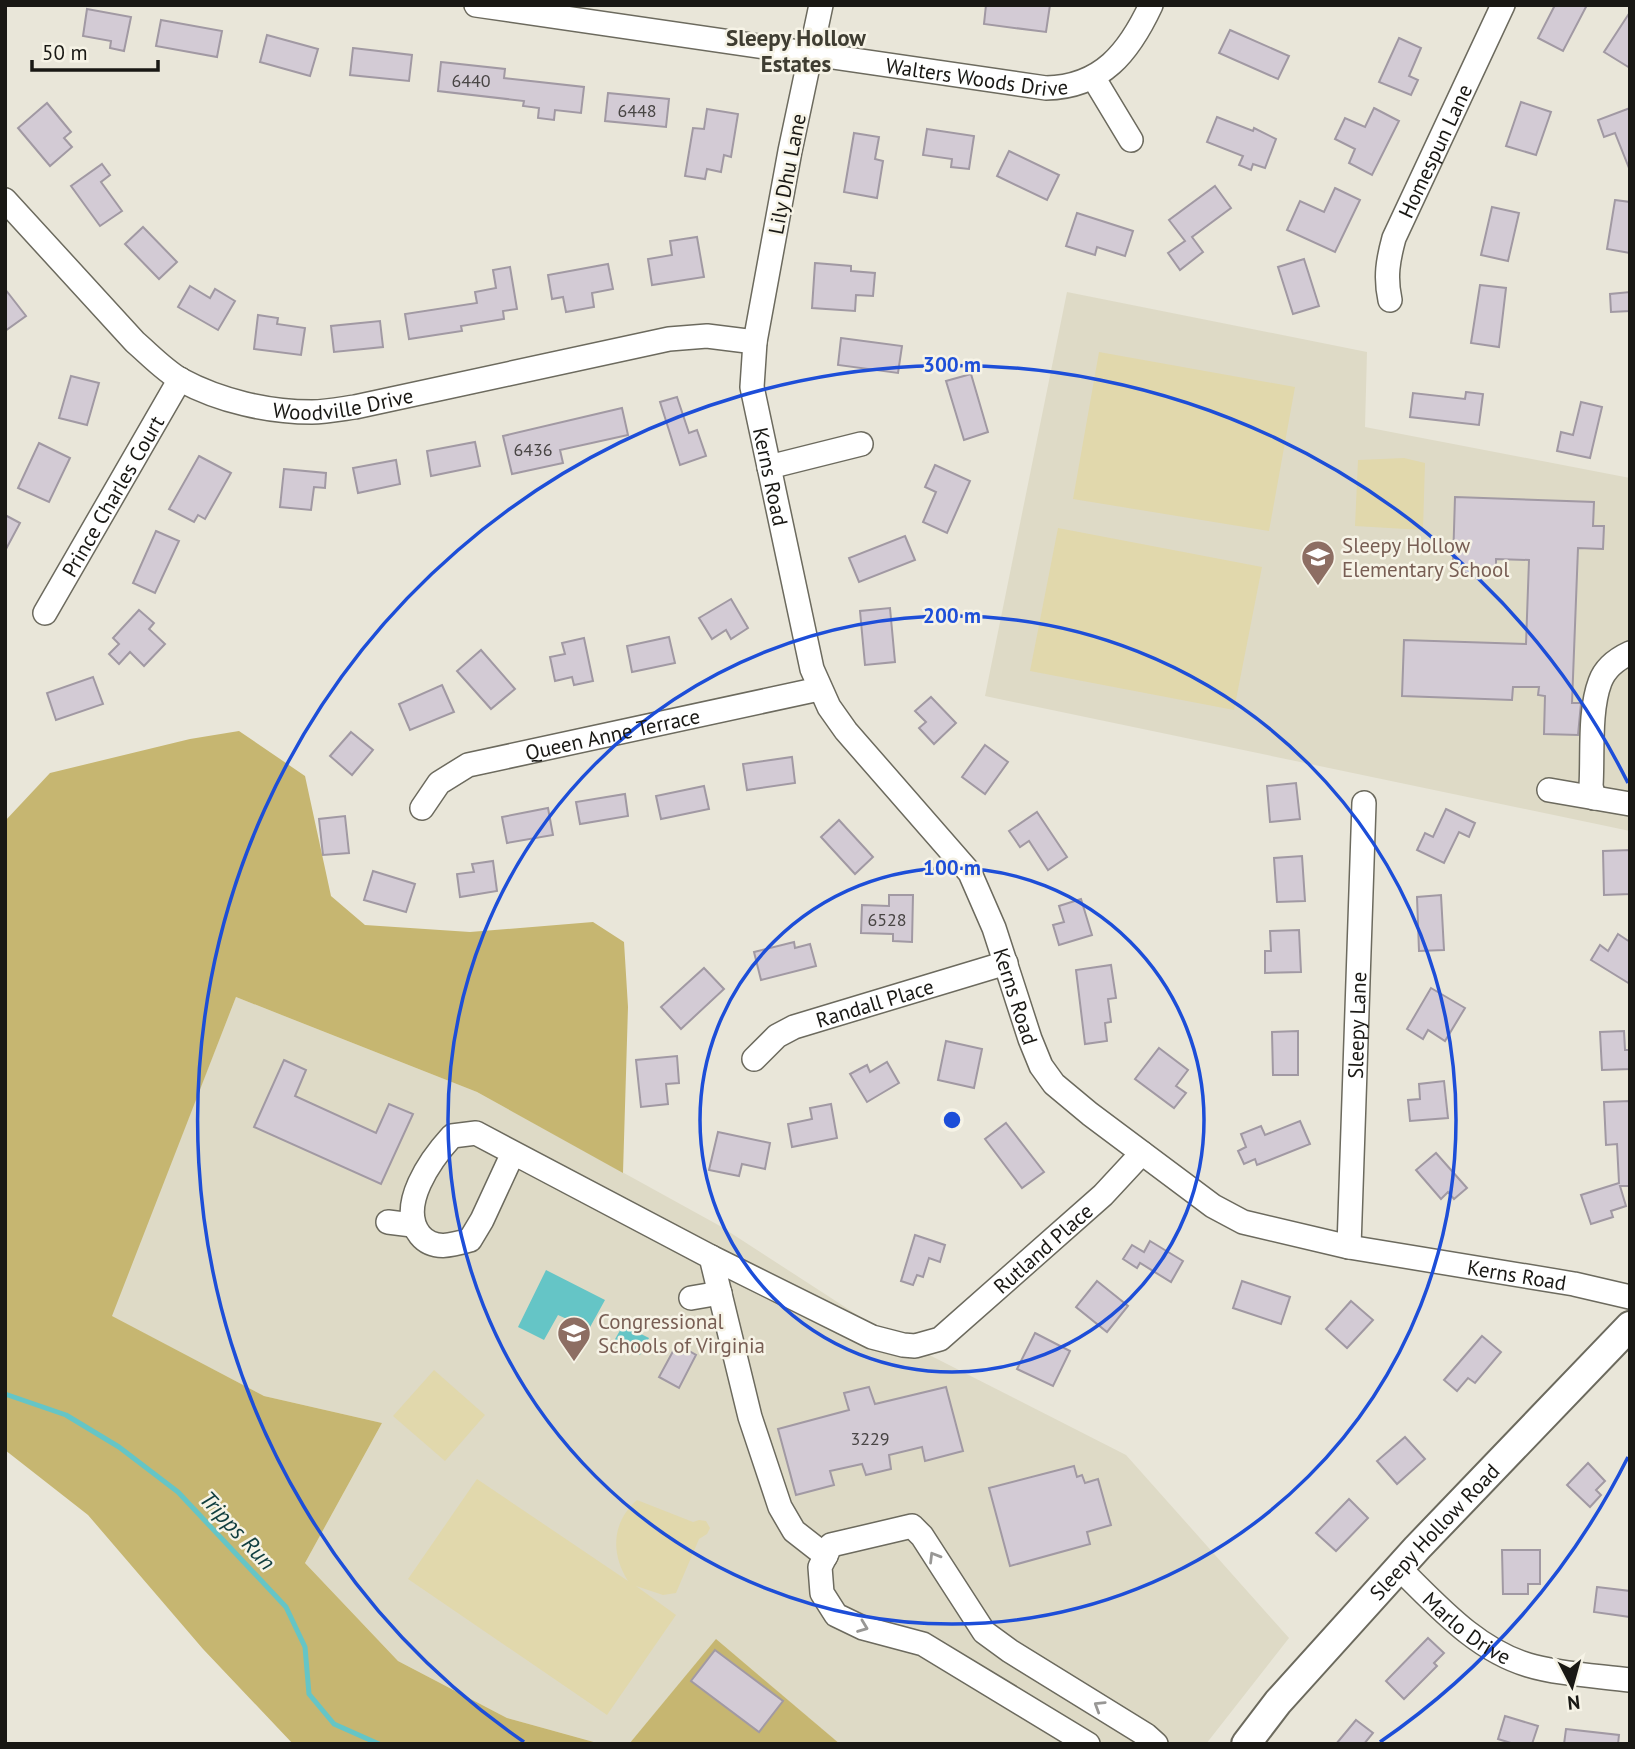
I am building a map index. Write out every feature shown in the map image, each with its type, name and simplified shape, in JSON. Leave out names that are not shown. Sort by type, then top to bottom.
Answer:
[{"type":"main road","name":"Sleepy Hollow Road","points":[[1246,1744],[1278,1702],[1399,1569],[1630,1326]]},
{"type":"street","name":"Walters Woods Drive","points":[[475,5],[1046,88],[1060,88],[1093,77],[1119,58],[1129,46],[1151,5]]},
{"type":"street","name":"Lily Dhu Lane","points":[[755,342],[821,5]]},
{"type":"street","name":"Homespun Lane","points":[[1390,300],[1386,280],[1394,238],[1503,5]]},
{"type":"street","points":[[1093,77],[1131,140]]},
{"type":"street","name":"Woodville Drive","points":[[5,200],[135,342],[180,379],[215,394],[250,404],[288,411],[315,412],[355,407],[669,339],[707,336],[755,342]]},
{"type":"street","name":"Kerns Road","points":[[755,342],[752,387],[812,668],[819,689],[846,731],[970,873],[1006,963],[1030,1039],[1041,1066],[1054,1084],[1213,1206],[1243,1222],[1349,1247],[1574,1284],[1630,1297]]},
{"type":"street","name":"Prince Charles Court","points":[[45,613],[180,379]]},
{"type":"street","points":[[769,467],[861,444]]},
{"type":"street","points":[[1594,798],[1591,786],[1595,710],[1600,681],[1614,661],[1630,653]]},
{"type":"street","name":"Queen Anne Terrace","points":[[422,808],[439,783],[468,765],[819,689]]},
{"type":"street","points":[[1549,790],[1630,804]]},
{"type":"street","name":"Sleepy Lane","points":[[1349,1247],[1364,803]]},
{"type":"street","name":"Randall Place","points":[[754,1059],[777,1036],[794,1027],[1006,963]]},
{"type":"street","points":[[513,1153],[505,1197],[470,1240],[448,1247],[426,1242],[412,1225],[411,1204],[433,1156],[452,1136],[476,1133],[711,1257],[750,1417],[780,1507],[794,1531],[826,1556]]},
{"type":"street","name":"Rutland Place","points":[[711,1257],[872,1336],[915,1346],[940,1339],[1103,1195],[1142,1153]]},
{"type":"street","points":[[387,1222],[412,1225]]},
{"type":"street","points":[[691,1298],[720,1293]]},
{"type":"street","points":[[1088,1744],[923,1644],[863,1628],[836,1615],[822,1593],[820,1567],[831,1545],[912,1526],[922,1536],[984,1632],[1156,1744]]},
{"type":"street","name":"Marlo Drive","points":[[1399,1569],[1466,1631],[1513,1659],[1530,1666],[1630,1680]]},
{"type":"shaded area","name":"Sleepy Hollow Elementary School","points":[[1067,292],[1367,352],[1365,427],[1630,478],[1630,831],[985,696]]},
{"type":"shaded area","points":[[1099,352],[1295,387],[1269,531],[1073,499]]},
{"type":"shaded area","points":[[1404,458],[1425,463],[1423,530],[1355,526],[1358,460]]},
{"type":"shaded area","points":[[1058,528],[1262,567],[1234,710],[1030,671]]},
{"type":"shaded area","points":[[239,731],[305,776],[331,896],[365,925],[470,932],[593,922],[624,942],[628,1007],[623,1173],[477,1092],[236,997],[112,1316],[264,1396],[382,1423],[305,1563],[398,1661],[507,1718],[601,1744],[293,1744],[203,1649],[88,1515],[5,1450],[5,821],[50,773],[190,739]]},
{"type":"shaded area","name":"Congressional Schools of Virginia","points":[[236,997],[477,1092],[720,1226],[882,1331],[1126,1455],[1289,1638],[1206,1744],[840,1744],[716,1640],[629,1744],[601,1744],[507,1718],[398,1661],[305,1563],[382,1423],[264,1396],[111,1316]]},
{"type":"shaded area","points":[[434,1370],[485,1415],[445,1461],[393,1416]]},
{"type":"shaded area","points":[[477,1479],[628,1581],[622,1571],[616,1539],[622,1519],[637,1500],[693,1522],[706,1521],[710,1528],[707,1534],[699,1539],[676,1593],[663,1595],[636,1586],[676,1615],[607,1715],[408,1579]]},
{"type":"shaded area","points":[[716,1639],[840,1744],[629,1744]]},
{"type":"water","points":[[546,1270],[605,1300],[589,1329],[558,1315],[544,1340],[518,1327]]},
{"type":"water","points":[[623,1325],[649,1338],[640,1355],[614,1341]]},
{"type":"building","points":[[986,5],[1050,5],[1046,32],[984,24]]},
{"type":"building","points":[[1555,5],[1587,5],[1563,51],[1538,38]]},
{"type":"building","points":[[87,9],[131,17],[124,51],[110,48],[111,41],[83,36]]},
{"type":"building","points":[[1630,12],[1630,68],[1604,52]]},
{"type":"building","points":[[161,20],[222,31],[217,57],[156,46]]},
{"type":"building","points":[[1230,30],[1289,56],[1278,79],[1219,53]]},
{"type":"building","points":[[267,35],[318,49],[310,76],[260,62]]},
{"type":"building","points":[[1399,38],[1421,48],[1409,76],[1418,80],[1411,95],[1379,82]]},
{"type":"building","points":[[353,48],[412,55],[409,81],[350,75]]},
{"type":"building","points":[[441,62],[505,69],[504,78],[584,87],[581,113],[555,110],[554,120],[538,118],[539,108],[523,106],[524,101],[438,91]]},
{"type":"building","points":[[608,93],[669,99],[666,127],[605,121]]},
{"type":"building","points":[[1521,102],[1551,112],[1536,155],[1506,146]]},
{"type":"building","points":[[47,103],[71,132],[64,138],[72,147],[50,166],[18,128]]},
{"type":"building","points":[[1374,108],[1399,121],[1372,175],[1349,163],[1355,149],[1335,139],[1345,118],[1365,127]]},
{"type":"building","points":[[1630,108],[1629,168],[1615,133],[1604,137],[1598,120]]},
{"type":"building","points":[[707,109],[738,114],[731,157],[724,155],[721,172],[707,169],[705,179],[685,176],[693,128],[704,129]]},
{"type":"building","points":[[1217,117],[1253,131],[1254,128],[1276,139],[1265,168],[1253,164],[1251,170],[1239,165],[1243,156],[1207,142]]},
{"type":"building","points":[[927,129],[974,136],[969,169],[951,167],[952,159],[923,155]]},
{"type":"building","points":[[854,133],[879,137],[875,159],[883,161],[877,198],[844,192]]},
{"type":"building","points":[[1009,151],[1059,175],[1047,200],[997,176]]},
{"type":"building","points":[[102,164],[110,175],[101,182],[122,211],[100,226],[71,186]]},
{"type":"building","points":[[1215,186],[1231,208],[1192,237],[1203,252],[1180,270],[1168,253],[1185,241],[1169,220]]},
{"type":"building","points":[[1335,188],[1360,200],[1335,252],[1287,230],[1300,201],[1324,212]]},
{"type":"building","points":[[1615,200],[1630,202],[1630,253],[1607,249]]},
{"type":"building","points":[[1492,207],[1519,213],[1508,261],[1481,255]]},
{"type":"building","points":[[1077,213],[1133,231],[1125,256],[1097,247],[1095,255],[1066,246]]},
{"type":"building","points":[[143,227],[177,262],[159,279],[125,244]]},
{"type":"building","points":[[697,237],[704,277],[652,285],[648,259],[672,255],[670,241]]},
{"type":"building","points":[[1304,259],[1319,306],[1293,314],[1278,267]]},
{"type":"building","points":[[815,263],[851,266],[851,271],[875,273],[873,296],[856,295],[855,311],[812,308]]},
{"type":"building","points":[[608,264],[613,289],[592,293],[594,307],[566,312],[563,297],[552,299],[548,275]]},
{"type":"building","points":[[510,267],[517,309],[503,311],[504,319],[461,326],[462,331],[409,339],[405,314],[477,303],[475,292],[496,288],[493,270]]},
{"type":"building","points":[[1480,285],[1506,288],[1499,347],[1471,343]]},
{"type":"building","points":[[190,286],[210,298],[215,289],[235,301],[218,330],[178,307]]},
{"type":"building","points":[[5,289],[26,316],[5,331]]},
{"type":"building","points":[[1630,292],[1630,311],[1611,312],[1610,294]]},
{"type":"building","points":[[258,315],[278,318],[277,324],[305,328],[301,355],[254,349]]},
{"type":"building","points":[[380,321],[383,347],[334,352],[331,326]]},
{"type":"building","points":[[841,338],[902,346],[898,373],[838,365]]},
{"type":"building","points":[[971,374],[988,432],[964,440],[946,381]]},
{"type":"building","points":[[71,376],[99,383],[87,425],[59,418]]},
{"type":"building","points":[[1466,392],[1483,394],[1479,425],[1410,417],[1413,393],[1465,399]]},
{"type":"building","points":[[677,397],[689,433],[697,430],[706,456],[680,465],[660,402]]},
{"type":"building","points":[[1581,402],[1602,407],[1590,458],[1557,451],[1561,432],[1573,435]]},
{"type":"building","points":[[622,408],[628,435],[560,450],[563,463],[512,474],[503,436]]},
{"type":"building","points":[[475,442],[480,466],[431,476],[427,451]]},
{"type":"building","points":[[39,443],[70,458],[49,502],[18,488]]},
{"type":"building","points":[[199,456],[231,473],[205,519],[198,515],[194,522],[169,509]]},
{"type":"building","points":[[396,460],[400,484],[358,493],[353,468]]},
{"type":"building","points":[[935,465],[970,481],[947,533],[923,522],[936,492],[925,487]]},
{"type":"building","points":[[284,469],[326,473],[325,488],[314,487],[311,510],[280,507]]},
{"type":"building","points":[[1455,497],[1594,502],[1593,526],[1604,526],[1603,549],[1578,548],[1572,703],[1581,703],[1578,735],[1544,734],[1545,696],[1538,695],[1539,687],[1513,687],[1512,700],[1402,696],[1404,640],[1526,644],[1529,560],[1496,559],[1496,574],[1459,573],[1460,562],[1453,562]]},
{"type":"building","points":[[5,515],[20,523],[5,551]]},
{"type":"building","points":[[156,531],[179,541],[155,593],[133,583]]},
{"type":"building","points":[[905,536],[915,560],[859,582],[849,558]]},
{"type":"building","points":[[731,599],[748,628],[731,639],[726,630],[712,639],[699,618]]},
{"type":"building","points":[[890,608],[895,662],[865,665],[860,611]]},
{"type":"building","points":[[139,610],[154,623],[149,629],[165,644],[144,666],[130,652],[119,664],[109,654],[119,644],[113,638]]},
{"type":"building","points":[[669,637],[675,663],[632,672],[627,646]]},
{"type":"building","points":[[584,638],[593,681],[574,685],[572,677],[555,681],[550,657],[565,654],[562,643]]},
{"type":"building","points":[[481,650],[515,689],[491,709],[457,671]]},
{"type":"building","points":[[93,677],[103,704],[56,720],[47,693]]},
{"type":"building","points":[[442,685],[454,712],[410,730],[399,704]]},
{"type":"building","points":[[931,697],[956,723],[934,744],[919,728],[926,722],[915,711]]},
{"type":"building","points":[[351,732],[373,750],[352,775],[330,756]]},
{"type":"building","points":[[985,745],[1008,762],[985,794],[962,777]]},
{"type":"building","points":[[792,757],[795,783],[747,790],[743,764]]},
{"type":"building","points":[[1296,783],[1300,819],[1270,822],[1267,786]]},
{"type":"building","points":[[704,786],[709,809],[661,819],[656,796]]},
{"type":"building","points":[[625,794],[628,816],[580,824],[576,802]]},
{"type":"building","points":[[548,808],[553,835],[507,843],[502,817]]},
{"type":"building","points":[[1446,809],[1475,823],[1469,837],[1459,832],[1444,863],[1417,850],[1425,833],[1433,837]]},
{"type":"building","points":[[1037,812],[1067,857],[1048,870],[1029,841],[1020,847],[1009,831]]},
{"type":"building","points":[[345,816],[349,853],[323,855],[319,819]]},
{"type":"building","points":[[839,820],[873,857],[855,874],[821,837]]},
{"type":"building","points":[[1630,850],[1630,894],[1604,895],[1603,851]]},
{"type":"building","points":[[1302,856],[1305,901],[1277,902],[1274,858]]},
{"type":"building","points":[[493,861],[497,891],[460,897],[457,874],[474,872],[472,864]]},
{"type":"building","points":[[373,871],[415,884],[406,912],[364,900]]},
{"type":"building","points":[[889,895],[913,895],[912,942],[893,941],[893,934],[861,933],[862,905],[889,906]]},
{"type":"building","points":[[1441,895],[1444,950],[1419,951],[1417,897]]},
{"type":"building","points":[[1081,899],[1092,935],[1059,945],[1053,925],[1064,922],[1059,906]]},
{"type":"building","points":[[1299,930],[1301,972],[1265,973],[1265,951],[1271,951],[1270,931]]},
{"type":"building","points":[[1618,934],[1630,942],[1630,984],[1591,960],[1600,945],[1608,951]]},
{"type":"building","points":[[794,942],[795,948],[810,944],[816,966],[761,980],[754,952]]},
{"type":"building","points":[[1111,965],[1116,998],[1108,999],[1111,1022],[1105,1023],[1107,1041],[1085,1044],[1076,970]]},
{"type":"building","points":[[704,968],[724,989],[681,1029],[661,1007]]},
{"type":"building","points":[[1431,988],[1465,1008],[1445,1041],[1428,1030],[1423,1039],[1407,1029]]},
{"type":"building","points":[[1298,1031],[1298,1075],[1273,1075],[1272,1032]]},
{"type":"building","points":[[1624,1031],[1625,1050],[1630,1050],[1630,1069],[1602,1070],[1600,1032]]},
{"type":"building","points":[[946,1041],[982,1049],[974,1088],[938,1080]]},
{"type":"building","points":[[1159,1048],[1188,1070],[1176,1086],[1186,1093],[1174,1108],[1135,1079]]},
{"type":"building","points":[[677,1056],[679,1083],[666,1084],[668,1104],[641,1107],[636,1060]]},
{"type":"building","points":[[284,1060],[306,1070],[295,1096],[376,1133],[389,1104],[413,1114],[381,1184],[254,1127]]},
{"type":"building","points":[[887,1062],[899,1083],[867,1102],[850,1074],[867,1065],[870,1072]]},
{"type":"building","points":[[1444,1081],[1448,1118],[1410,1121],[1408,1100],[1420,1099],[1419,1084]]},
{"type":"building","points":[[1630,1101],[1630,1186],[1620,1186],[1626,1206],[1611,1211],[1613,1217],[1591,1224],[1581,1195],[1619,1183],[1617,1144],[1606,1145],[1604,1102]]},
{"type":"building","points":[[831,1104],[837,1138],[792,1147],[788,1124],[812,1119],[810,1108]]},
{"type":"building","points":[[1300,1121],[1310,1144],[1257,1165],[1255,1159],[1244,1164],[1238,1151],[1246,1147],[1241,1134],[1261,1126],[1265,1135]]},
{"type":"building","points":[[1006,1123],[1044,1172],[1022,1188],[985,1139]]},
{"type":"building","points":[[718,1132],[770,1143],[765,1169],[742,1164],[739,1176],[709,1170]]},
{"type":"building","points":[[1436,1153],[1467,1188],[1454,1199],[1448,1192],[1441,1199],[1416,1170]]},
{"type":"building","points":[[915,1235],[945,1245],[940,1262],[929,1258],[923,1277],[917,1275],[913,1285],[901,1281]]},
{"type":"building","points":[[1150,1241],[1183,1261],[1171,1282],[1140,1263],[1137,1268],[1123,1259],[1132,1245],[1144,1252]]},
{"type":"building","points":[[1097,1281],[1128,1306],[1107,1332],[1076,1307]]},
{"type":"building","points":[[1242,1281],[1290,1297],[1281,1324],[1233,1308]]},
{"type":"building","points":[[1351,1301],[1373,1320],[1347,1348],[1326,1329]]},
{"type":"building","points":[[1035,1333],[1070,1351],[1053,1386],[1017,1369]]},
{"type":"building","points":[[1482,1336],[1501,1352],[1475,1383],[1468,1378],[1457,1391],[1444,1380]]},
{"type":"building","points":[[677,1344],[696,1355],[679,1388],[659,1377]]},
{"type":"building","points":[[869,1387],[875,1404],[946,1387],[963,1451],[925,1461],[922,1447],[889,1455],[891,1469],[866,1475],[862,1464],[830,1471],[834,1485],[796,1495],[778,1429],[849,1410],[844,1393]]},
{"type":"building","points":[[1405,1437],[1425,1459],[1397,1484],[1377,1461]]},
{"type":"building","points":[[1588,1463],[1605,1481],[1596,1490],[1601,1495],[1590,1507],[1567,1485]]},
{"type":"building","points":[[1074,1466],[1077,1477],[1082,1475],[1085,1483],[1098,1479],[1111,1525],[1087,1532],[1090,1544],[1010,1566],[989,1488]]},
{"type":"building","points":[[1349,1499],[1368,1518],[1336,1551],[1316,1533]]},
{"type":"building","points":[[1502,1550],[1540,1550],[1540,1584],[1528,1584],[1528,1594],[1503,1594]]},
{"type":"building","points":[[1597,1587],[1630,1591],[1630,1617],[1594,1612]]},
{"type":"building","points":[[1428,1638],[1444,1653],[1434,1663],[1437,1666],[1404,1699],[1386,1681]]},
{"type":"building","points":[[715,1650],[783,1701],[759,1732],[691,1681]]},
{"type":"building","points":[[1505,1716],[1538,1726],[1532,1744],[1514,1744],[1498,1739]]},
{"type":"building","points":[[1356,1720],[1373,1733],[1364,1744],[1336,1744]]},
{"type":"building","points":[[1566,1729],[1619,1735],[1618,1744],[1564,1744]]},
{"type":"waterway","name":"Tripps Run","points":[[5,1394],[66,1415],[119,1447],[178,1492],[286,1607],[305,1647],[309,1694],[334,1724],[379,1744]]},
{"type":"place","name":"Sleepy Hollow Elementary School","points":[[1318,587]]},
{"type":"place","name":"Congressional Schools of Virginia","points":[[574,1363]]},
{"type":"district","name":"Sleepy Hollow Estates","points":[[796,50]]}]
